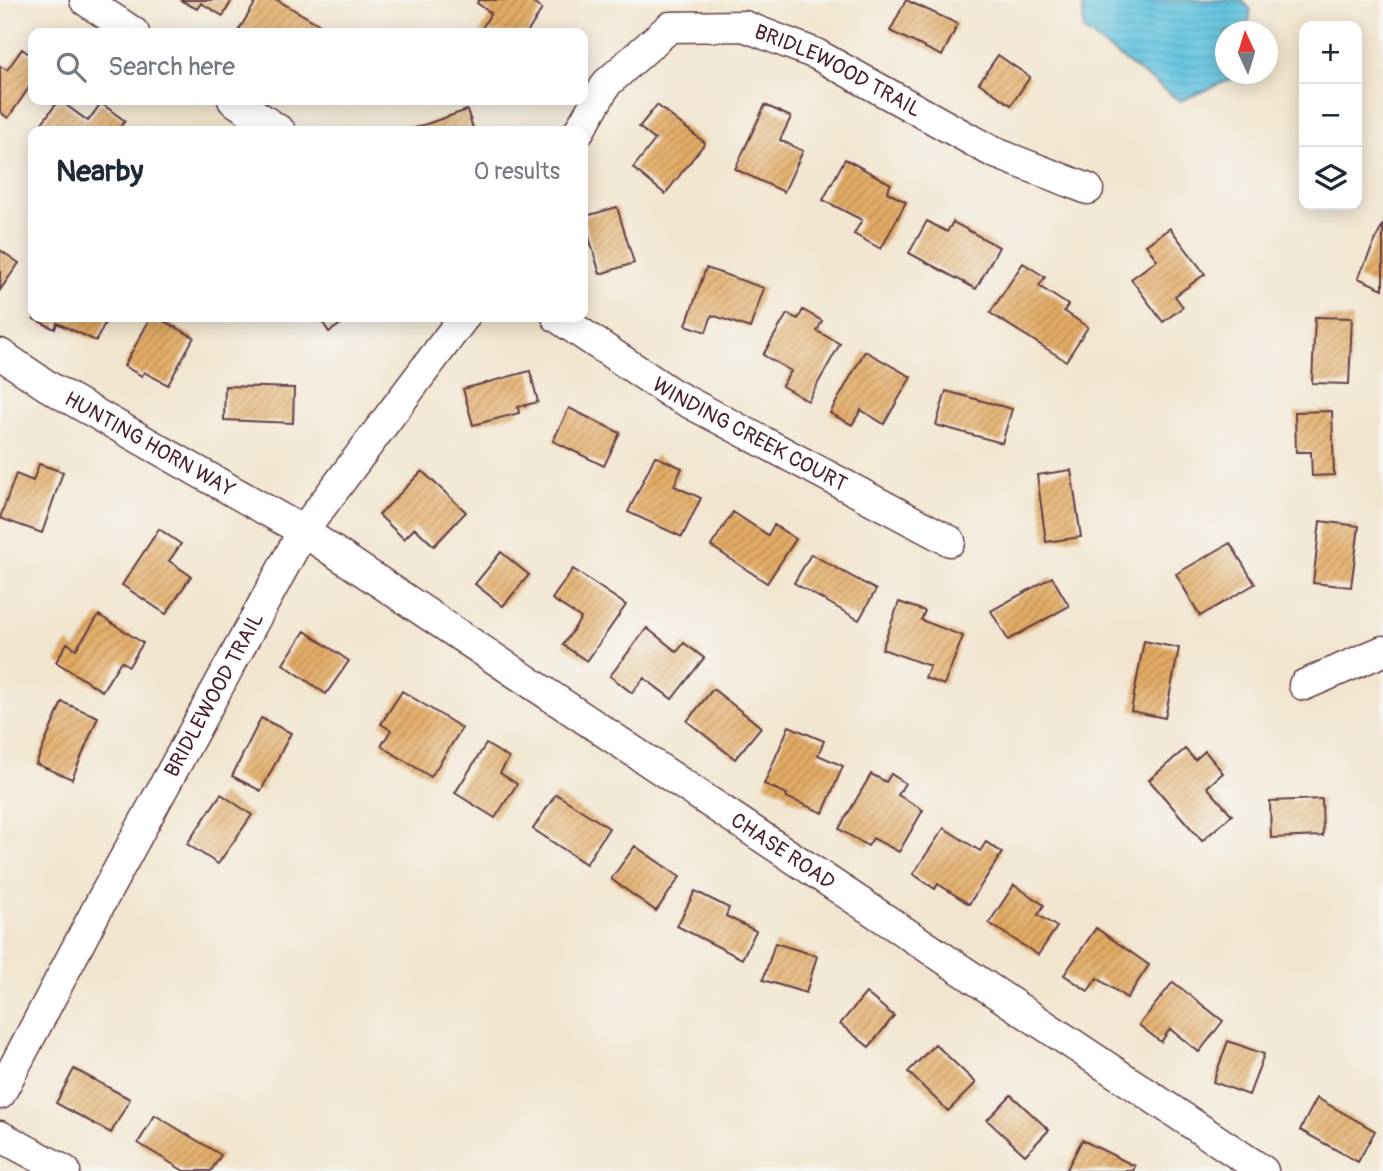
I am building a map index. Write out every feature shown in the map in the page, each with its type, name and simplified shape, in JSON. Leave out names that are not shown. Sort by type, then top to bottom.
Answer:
[{"type":"street","points":[[85,0],[127,28]]},
{"type":"street","name":"BRIDLEWOOD TRAIL","points":[[582,126],[607,83],[670,27],[744,26],[816,54],[993,152],[1088,189]]},
{"type":"street","points":[[241,105],[272,126]]},
{"type":"street","name":"BRIDLEWOOD TRAIL","points":[[0,1094],[303,531],[460,322]]},
{"type":"street","name":"WINDING CREEK COURT","points":[[564,322],[671,393],[950,541]]},
{"type":"street","name":"HUNTING HORN WAY","points":[[0,354],[49,387],[303,531]]},
{"type":"street","name":"CHASE ROAD","points":[[303,531],[1263,1171]]},
{"type":"street","points":[[1304,685],[1383,651]]},
{"type":"street","points":[[0,1136],[65,1171]]},
{"type":"water","points":[[1082,0],[1242,0],[1251,10],[1249,21],[1215,21],[1215,84],[1220,84],[1180,101],[1084,31]]},
{"type":"building","points":[[180,0],[232,0],[223,16],[201,3],[197,9]]},
{"type":"building","points":[[257,0],[277,0],[322,26],[321,28],[240,28]]},
{"type":"building","points":[[479,0],[528,0],[542,9],[530,28],[482,28],[491,13],[477,3]]},
{"type":"building","points":[[906,0],[958,24],[942,56],[890,31]]},
{"type":"building","points":[[22,49],[28,53],[28,89],[8,118],[0,112],[0,66],[7,70]]},
{"type":"building","points":[[998,55],[1030,77],[1011,105],[979,83]]},
{"type":"building","points":[[55,105],[66,105],[88,121],[100,105],[104,105],[125,121],[121,126],[40,126]]},
{"type":"building","points":[[657,105],[705,143],[665,194],[633,168],[655,140],[639,127]]},
{"type":"building","points":[[765,105],[791,117],[780,140],[803,151],[784,192],[735,169]]},
{"type":"building","points":[[467,110],[472,126],[421,126]]},
{"type":"building","points":[[845,159],[891,184],[887,192],[906,202],[881,249],[854,234],[862,220],[823,200]]},
{"type":"building","points":[[617,207],[634,263],[600,274],[588,234],[588,216]]},
{"type":"building","points":[[927,221],[947,232],[953,222],[999,247],[976,289],[909,253]]},
{"type":"building","points":[[1383,224],[1383,289],[1358,278]]},
{"type":"building","points":[[1170,228],[1205,274],[1175,296],[1183,307],[1163,322],[1131,279],[1157,260],[1146,245]]},
{"type":"building","points":[[0,250],[19,263],[0,290]]},
{"type":"building","points":[[1023,263],[1045,277],[1039,286],[1068,305],[1064,311],[1088,327],[1066,361],[990,313]]},
{"type":"building","points":[[706,268],[764,288],[750,328],[712,315],[706,332],[686,325]]},
{"type":"building","points":[[803,310],[822,321],[817,331],[840,344],[808,401],[782,386],[791,371],[763,355],[787,314],[798,319]]},
{"type":"building","points":[[1315,317],[1352,318],[1349,384],[1312,383]]},
{"type":"building","points":[[40,322],[106,322],[96,341],[57,323],[55,329]]},
{"type":"building","points":[[148,322],[166,322],[194,337],[168,385],[144,372],[142,376],[124,366]]},
{"type":"building","points":[[322,322],[344,322],[329,332]]},
{"type":"building","points":[[865,351],[911,377],[884,424],[861,410],[852,425],[830,413]]},
{"type":"building","points":[[530,371],[538,402],[518,407],[519,413],[473,425],[463,389]]},
{"type":"building","points":[[225,386],[294,388],[293,423],[224,420]]},
{"type":"building","points":[[946,391],[1012,409],[1002,443],[936,425]]},
{"type":"building","points":[[569,408],[620,433],[604,466],[553,441]]},
{"type":"building","points":[[1332,411],[1334,475],[1312,476],[1311,452],[1296,452],[1295,412]]},
{"type":"building","points":[[655,456],[682,468],[674,486],[701,498],[682,537],[628,512]]},
{"type":"building","points":[[39,464],[63,472],[42,533],[0,518],[16,474],[33,481]]},
{"type":"building","points":[[1071,470],[1081,537],[1046,542],[1037,475]]},
{"type":"building","points":[[422,471],[466,512],[434,546],[415,528],[404,539],[379,515]]},
{"type":"building","points":[[733,512],[768,535],[774,525],[796,539],[767,583],[711,546]]},
{"type":"building","points":[[1320,521],[1359,526],[1351,587],[1313,583]]},
{"type":"building","points":[[159,529],[181,544],[169,561],[191,576],[166,614],[122,585]]},
{"type":"building","points":[[1230,543],[1255,584],[1200,616],[1176,574]]},
{"type":"building","points":[[501,552],[529,575],[503,606],[475,584]]},
{"type":"building","points":[[811,554],[876,590],[859,620],[794,583]]},
{"type":"building","points":[[573,569],[626,605],[587,661],[563,645],[581,618],[552,599]]},
{"type":"building","points":[[1052,577],[1069,606],[1008,640],[991,611]]},
{"type":"building","points":[[899,602],[925,611],[921,620],[963,636],[944,685],[925,678],[930,666],[882,649]]},
{"type":"building","points":[[99,615],[143,643],[129,666],[121,661],[102,691],[56,662],[67,643],[76,649]]},
{"type":"building","points":[[647,628],[677,652],[684,643],[704,658],[672,699],[644,678],[632,693],[610,676]]},
{"type":"building","points":[[305,631],[349,661],[326,694],[283,664]]},
{"type":"building","points":[[1144,641],[1179,648],[1165,718],[1131,711]]},
{"type":"building","points":[[713,689],[761,727],[735,759],[687,721]]},
{"type":"building","points":[[402,691],[462,728],[431,777],[381,746],[391,730],[381,724]]},
{"type":"building","points":[[62,702],[98,717],[72,779],[36,764]]},
{"type":"building","points":[[261,718],[291,733],[261,791],[232,776]]},
{"type":"building","points":[[789,726],[824,741],[818,755],[843,766],[823,813],[764,784]]},
{"type":"building","points":[[486,744],[509,758],[500,773],[517,784],[495,818],[455,793]]},
{"type":"building","points":[[1185,749],[1195,760],[1205,751],[1223,773],[1207,787],[1232,815],[1202,841],[1149,780]]},
{"type":"building","points":[[871,774],[886,782],[891,774],[905,783],[898,795],[923,810],[899,852],[873,838],[868,846],[839,829]]},
{"type":"building","points":[[221,794],[252,815],[218,864],[187,844]]},
{"type":"building","points":[[556,794],[609,828],[586,864],[533,829]]},
{"type":"building","points":[[1322,799],[1323,836],[1271,838],[1270,801]]},
{"type":"building","points":[[944,828],[980,851],[986,842],[1002,853],[969,904],[938,884],[935,889],[913,874]]},
{"type":"building","points":[[635,846],[680,877],[656,911],[611,879]]},
{"type":"building","points":[[1014,885],[1044,905],[1038,915],[1057,927],[1038,955],[989,923]]},
{"type":"building","points":[[695,891],[729,908],[726,916],[756,931],[742,959],[677,926]]},
{"type":"building","points":[[1096,928],[1149,965],[1127,998],[1097,978],[1088,991],[1064,975]]},
{"type":"building","points":[[775,943],[817,956],[806,993],[763,980]]},
{"type":"building","points":[[1173,982],[1223,1021],[1199,1052],[1170,1029],[1161,1042],[1139,1025]]},
{"type":"building","points":[[866,993],[894,1016],[869,1047],[840,1024]]},
{"type":"building","points":[[1228,1041],[1264,1054],[1249,1095],[1213,1082]]},
{"type":"building","points":[[935,1044],[976,1083],[948,1111],[908,1072]]},
{"type":"building","points":[[74,1069],[130,1099],[111,1133],[56,1103]]},
{"type":"building","points":[[1011,1095],[1049,1130],[1025,1155],[987,1120]]},
{"type":"building","points":[[1317,1098],[1375,1131],[1358,1162],[1300,1130]]},
{"type":"building","points":[[155,1115],[221,1155],[211,1171],[184,1171],[138,1143]]},
{"type":"building","points":[[1082,1140],[1135,1166],[1133,1171],[1066,1171]]}]
